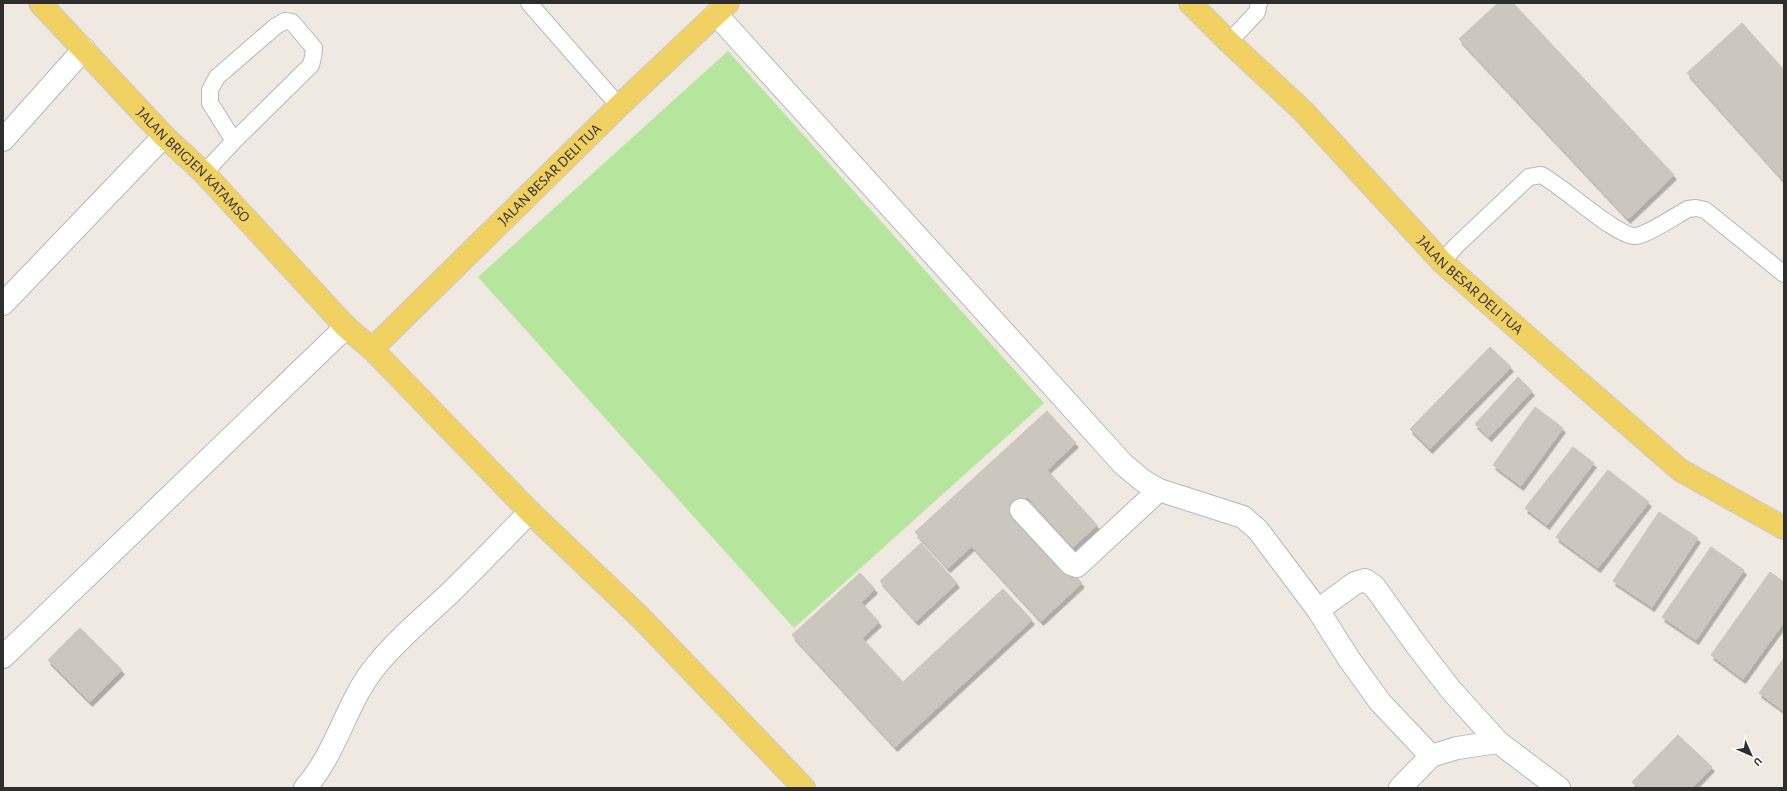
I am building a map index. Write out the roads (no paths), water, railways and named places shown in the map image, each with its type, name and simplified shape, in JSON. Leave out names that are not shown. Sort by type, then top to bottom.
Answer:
[{"type":"main road","name":"JALAN BRIGJEN KATAMSO","points":[[40,3],[164,136],[204,174],[346,327],[372,349],[530,512],[641,618],[804,788]]},
{"type":"main road","name":"JALAN BESAR DELI TUA","points":[[1190,3],[1229,42],[1303,111],[1442,262],[1630,428],[1680,470],[1784,528]]},
{"type":"main road","name":"JALAN BESAR DELI TUA","points":[[372,349],[619,106],[722,9]]},
{"type":"street","points":[[722,9],[1123,464],[1142,480],[1159,490],[1243,517],[1258,530],[1318,610],[1349,659],[1380,702],[1431,756]]},
{"type":"street","points":[[3,140],[84,49]]},
{"type":"street","points":[[3,304],[164,136]]},
{"type":"street","points":[[3,657],[346,327]]},
{"type":"street","points":[[1021,510],[1071,564],[1077,566],[1159,490]]},
{"type":"street","points":[[305,788],[318,773],[359,692],[374,667],[403,636],[452,591],[530,512]]},
{"type":"street","points":[[1318,610],[1355,583],[1365,580],[1374,586],[1451,690],[1498,742],[1559,788]]},
{"type":"street","points":[[1400,788],[1431,756],[1457,748],[1498,742]]},
{"type":"lane","points":[[529,3],[619,106]]},
{"type":"lane","points":[[1229,42],[1257,12],[1260,3]]},
{"type":"lane","points":[[204,174],[234,141],[310,65],[314,57],[314,48],[292,22],[285,21],[276,26],[217,76],[210,90],[210,103],[234,141]]},
{"type":"lane","points":[[1442,262],[1456,246],[1529,178],[1541,174],[1613,227],[1628,235],[1636,236],[1644,233],[1688,208],[1705,210],[1784,274]]}]
